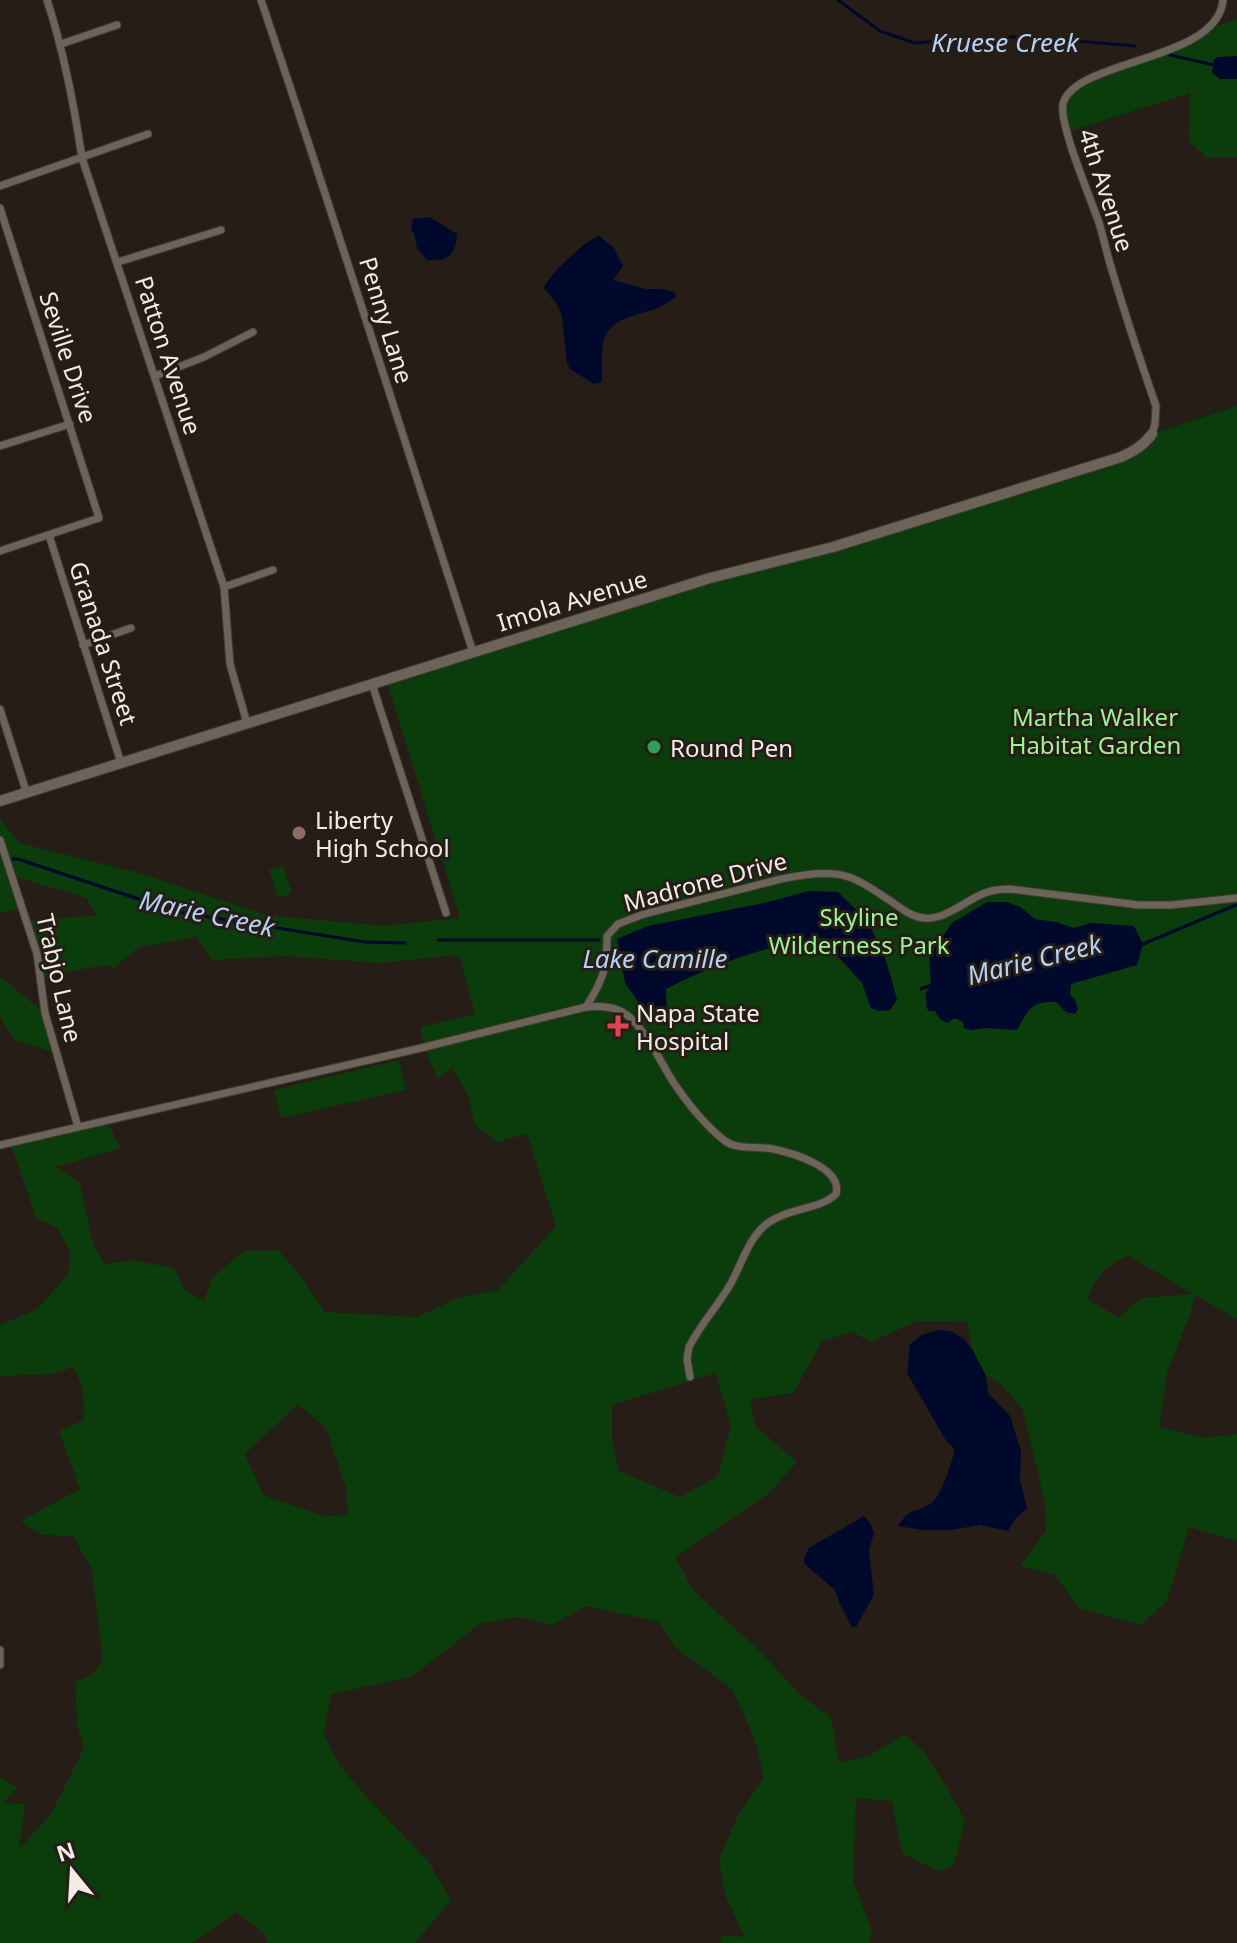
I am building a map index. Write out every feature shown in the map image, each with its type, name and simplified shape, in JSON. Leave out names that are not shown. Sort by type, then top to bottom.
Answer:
[{"type":"street","name":"Patton Avenue","points":[[47,0],[74,101],[82,158],[224,587],[230,664],[247,723]]},
{"type":"street","name":"Penny Lane","points":[[261,0],[326,192],[473,652]]},
{"type":"street","name":"4th Avenue","points":[[1152,434],[1156,406],[1067,132],[1063,106],[1068,93],[1077,85],[1180,45],[1209,29],[1223,7],[1223,0]]},
{"type":"street","points":[[61,44],[117,25]]},
{"type":"street","points":[[0,186],[148,134]]},
{"type":"street","name":"Seville Drive","points":[[0,208],[99,518],[49,535]]},
{"type":"street","points":[[118,262],[221,230]]},
{"type":"street","points":[[155,376],[204,357],[253,332]]},
{"type":"street","points":[[0,446],[70,424]]},
{"type":"street","name":"Imola Avenue","points":[[0,801],[710,578],[833,547],[1121,457],[1135,451],[1152,434]]},
{"type":"street","points":[[0,551],[49,535]]},
{"type":"street","name":"Granada Street","points":[[49,535],[121,763]]},
{"type":"street","points":[[224,587],[273,570]]},
{"type":"street","points":[[83,645],[131,628]]},
{"type":"street","points":[[372,684],[446,913]]},
{"type":"street","points":[[0,709],[27,794]]},
{"type":"street","name":"Trabjo Lane","points":[[0,840],[37,954],[45,1013],[78,1127]]},
{"type":"street","name":"Madrone Drive","points":[[586,1007],[603,979],[607,936],[618,924],[644,914],[802,875],[848,877],[914,916],[927,919],[939,917],[996,889],[1139,905],[1237,898]]},
{"type":"street","points":[[0,1145],[586,1007],[610,1007],[629,1016],[676,1086],[707,1125],[727,1142],[773,1149],[798,1157],[832,1174],[837,1184],[836,1194],[829,1200],[787,1213],[769,1222],[760,1231],[689,1347],[690,1377]]},
{"type":"street","points":[[0,1650],[0,1665]]},
{"type":"green space","points":[[1237,19],[1237,157],[1207,158],[1189,141],[1190,93],[1067,132],[1063,106],[1077,85]]},
{"type":"green space","name":"Napa State Hospital","points":[[1237,406],[1237,1319],[1195,1295],[1167,1373],[1159,1427],[1205,1438],[1237,1434],[1237,1541],[1189,1527],[1167,1601],[1141,1625],[1079,1608],[1055,1575],[1020,1566],[1046,1531],[1045,1503],[1023,1410],[1000,1383],[986,1376],[972,1349],[967,1322],[918,1321],[870,1342],[853,1332],[822,1341],[793,1393],[750,1399],[755,1426],[797,1462],[768,1494],[675,1557],[694,1591],[762,1653],[801,1696],[831,1717],[839,1763],[869,1756],[905,1734],[924,1752],[965,1821],[954,1865],[939,1871],[903,1854],[892,1801],[856,1798],[853,1880],[872,1931],[869,1943],[720,1943],[722,1935],[745,1937],[725,1895],[719,1859],[737,1817],[764,1778],[755,1740],[732,1689],[676,1648],[659,1622],[586,1606],[552,1625],[519,1617],[480,1624],[411,1677],[331,1694],[324,1735],[340,1766],[429,1862],[451,1901],[415,1943],[268,1943],[264,1934],[237,1912],[192,1943],[0,1943],[0,1777],[18,1788],[3,1803],[25,1804],[19,1849],[51,1814],[84,1748],[77,1724],[75,1682],[93,1674],[103,1660],[92,1570],[73,1536],[42,1535],[21,1521],[80,1489],[59,1431],[84,1420],[83,1387],[73,1367],[52,1374],[0,1376],[0,1325],[37,1309],[68,1275],[71,1253],[56,1227],[36,1218],[10,1142],[106,1120],[121,1148],[56,1167],[80,1183],[93,1245],[105,1264],[132,1260],[174,1268],[185,1291],[204,1301],[212,1278],[244,1251],[278,1250],[300,1275],[325,1312],[417,1317],[458,1298],[498,1290],[556,1226],[527,1134],[497,1142],[474,1124],[469,1097],[452,1068],[437,1078],[427,1054],[420,1027],[475,1014],[461,960],[456,955],[379,963],[285,956],[212,960],[196,937],[139,947],[113,968],[107,965],[40,976],[26,920],[96,916],[87,898],[13,876],[22,908],[0,913],[0,819],[19,843],[140,873],[266,915],[383,926],[460,918],[386,679],[1121,457],[1152,434]],"holes":[[[1129,1256],[1193,1294],[1141,1298],[1118,1318],[1088,1299],[1093,1285],[1103,1272]],[[716,1373],[731,1426],[718,1476],[680,1497],[619,1471],[612,1440],[612,1405]],[[298,1404],[326,1428],[346,1488],[348,1515],[325,1516],[263,1495],[245,1454]]]},
{"type":"green space","points":[[283,866],[292,893],[278,898],[269,870]]},
{"type":"green space","points":[[0,977],[45,1013],[57,1053],[14,1040],[0,1016]]},
{"type":"green space","points":[[399,1060],[406,1090],[281,1118],[274,1090]]},
{"type":"water","points":[[1237,56],[1237,79],[1220,79],[1212,73],[1217,57]]},
{"type":"water","points":[[430,217],[457,234],[453,252],[440,260],[427,260],[417,248],[411,231],[413,219]]},
{"type":"water","points":[[599,236],[614,248],[623,266],[613,280],[646,289],[675,292],[676,297],[660,307],[622,320],[609,330],[603,348],[602,382],[594,384],[570,369],[562,316],[544,288],[568,259]]},
{"type":"water","name":"Lake Camille","points":[[809,891],[838,892],[870,928],[885,958],[897,1000],[890,1010],[871,1008],[862,983],[821,938],[742,957],[666,989],[667,1024],[641,1006],[625,983],[617,939],[648,926]]},
{"type":"water","points":[[987,902],[1007,902],[1020,907],[1035,919],[1074,928],[1091,923],[1134,926],[1143,944],[1137,965],[1071,984],[1070,994],[1078,1009],[1075,1014],[1066,1012],[1056,1002],[1047,1002],[1031,1008],[1017,1030],[971,1030],[964,1028],[963,1022],[955,1018],[947,1023],[926,1007],[925,994],[931,985],[929,956],[952,923]]},
{"type":"water","points":[[937,1330],[950,1331],[964,1339],[986,1376],[988,1393],[1010,1416],[1021,1451],[1020,1480],[1027,1508],[1008,1531],[980,1525],[951,1530],[898,1526],[910,1513],[935,1500],[946,1479],[955,1450],[945,1439],[907,1373],[910,1344],[922,1335]]},
{"type":"water","points":[[864,1516],[874,1533],[869,1550],[874,1595],[856,1627],[852,1627],[835,1590],[804,1563],[804,1558],[809,1548]]},
{"type":"waterway","name":"Kruese Creek","points":[[838,0],[880,31],[915,43],[950,40],[972,48],[1010,37],[1030,37],[1135,46]]},
{"type":"waterway","name":"Kruese Creek","points":[[1170,55],[1214,65]]},
{"type":"waterway","name":"Marie Creek","points":[[13,859],[178,912],[365,942],[405,943]]},
{"type":"waterway","name":"Marie Creek","points":[[1140,944],[1236,905]]},
{"type":"waterway","name":"Marie Creek","points":[[438,940],[599,940]]},
{"type":"waterway","name":"Marie Creek","points":[[921,989],[932,985]]},
{"type":"place","name":"Round Pen","points":[[654,747]]},
{"type":"place","name":"Liberty High School","points":[[299,833]]},
{"type":"place","name":"Napa State Hospital","points":[[618,1026]]},
{"type":"park label","name":"Martha Walker Habitat Garden","points":[[1095,730]]},
{"type":"park label","name":"Skyline Wilderness Park","points":[[859,930]]}]
